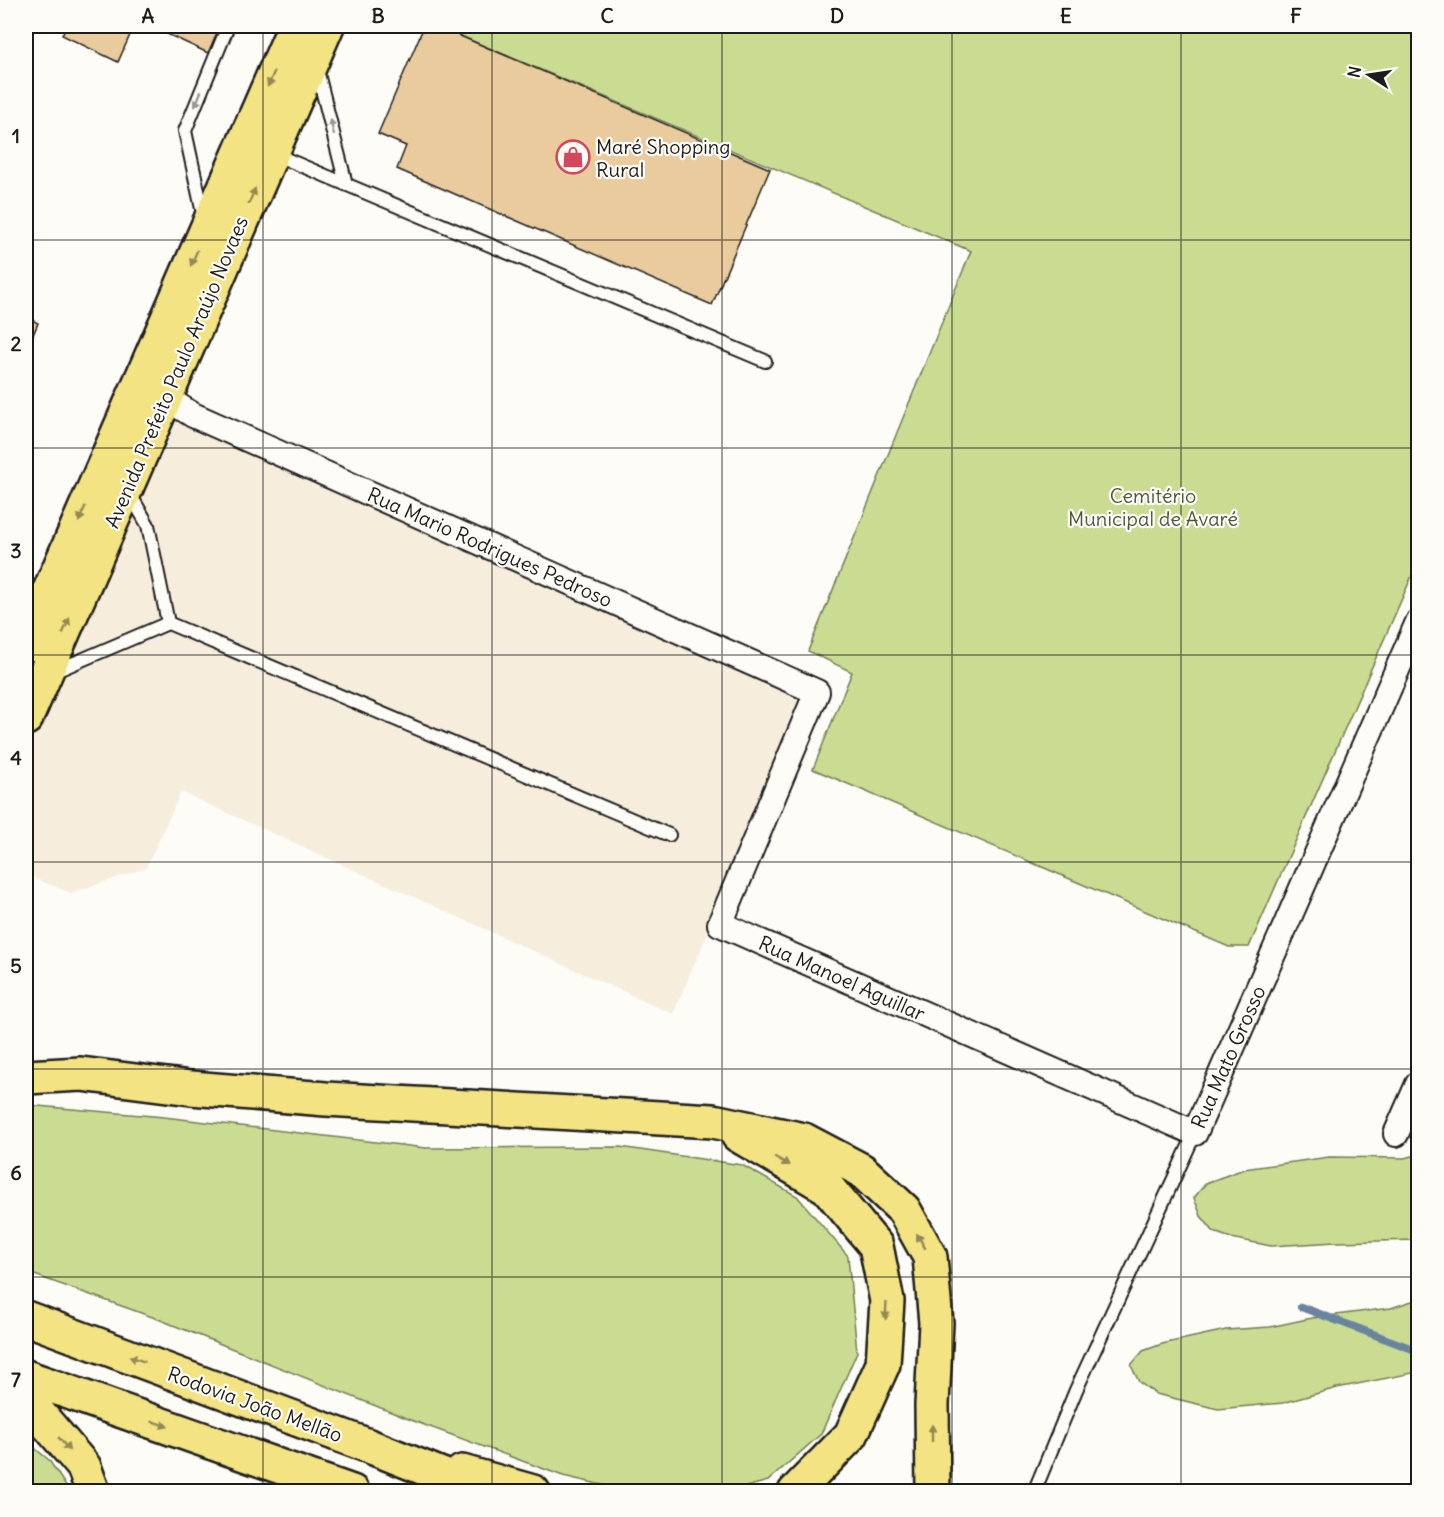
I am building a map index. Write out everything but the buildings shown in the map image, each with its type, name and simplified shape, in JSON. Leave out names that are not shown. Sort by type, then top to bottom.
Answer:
[{"type":"main road","name":"Avenida Prefeito Paulo Araújo Novaes","points":[[26,718],[45,676],[115,476],[207,228],[295,26]]},
{"type":"main road","name":"Avenida Prefeito Paulo Araújo Novaes","points":[[26,645],[115,476],[166,398],[320,40]]},
{"type":"main road","points":[[26,1054],[81,1074]]},
{"type":"main road","points":[[26,1077],[81,1074],[191,1088],[326,1099],[713,1121],[804,1140],[861,1170],[904,1210],[930,1257],[936,1323],[932,1405],[933,1491]]},
{"type":"main road","points":[[713,1121],[827,1187],[876,1246],[887,1301],[883,1364],[851,1435],[795,1491]]},
{"type":"main road","name":"Rodovia João Mellão","points":[[26,1318],[484,1491]]},
{"type":"main road","points":[[26,1377],[352,1491]]},
{"type":"main road","points":[[26,1403],[33,1407],[84,1467],[93,1491]]},
{"type":"main road","points":[[369,1446],[533,1491]]},
{"type":"street","name":"Rua Mario Rodrigues Pedroso","points":[[166,398],[194,415],[817,692]]},
{"type":"street","name":"Rua Mato Grosso","points":[[1194,1133],[1419,622]]},
{"type":"street","name":"Rua Manoel Aguillar","points":[[817,692],[720,924],[1194,1133]]},
{"type":"street","points":[[1396,1134],[1419,1084]]},
{"type":"lane","points":[[207,228],[185,131],[228,26]]},
{"type":"lane","points":[[320,40],[346,184]]},
{"type":"lane","points":[[270,152],[765,360]]},
{"type":"lane","points":[[115,476],[148,525],[168,623]]},
{"type":"lane","points":[[45,676],[168,623],[669,835]]},
{"type":"lane","name":"Rua Mato Grosso","points":[[1034,1491],[1076,1389],[1194,1133]]},
{"type":"shaded area","points":[[169,415],[808,699],[673,1014],[181,792],[146,868],[71,893],[26,875],[26,747]]},
{"type":"green space","name":"Cemitério Municipal de Avaré","points":[[437,26],[1418,26],[1418,562],[1249,947],[1229,947],[813,769],[852,672],[808,651],[971,251]]},
{"type":"green space","points":[[26,1105],[164,1117],[426,1148],[620,1147],[742,1165],[797,1196],[848,1256],[857,1352],[821,1434],[768,1481],[731,1491],[629,1491],[563,1476],[411,1420],[158,1319],[26,1272]]},
{"type":"green space","points":[[1418,1155],[1418,1240],[1271,1246],[1214,1232],[1201,1216],[1194,1198],[1206,1183],[1244,1169],[1329,1157],[1404,1158]]},
{"type":"green space","points":[[1418,1299],[1418,1372],[1337,1388],[1283,1403],[1218,1409],[1156,1394],[1139,1382],[1131,1365],[1143,1351],[1162,1344],[1226,1330],[1270,1327],[1312,1318],[1391,1308]]},
{"type":"green space","points":[[26,1441],[49,1460],[69,1491],[26,1491]]},
{"type":"waterway","points":[[1301,1307],[1418,1351]]},
{"type":"place","name":"Maré Shopping Rural","points":[[573,157]]}]
